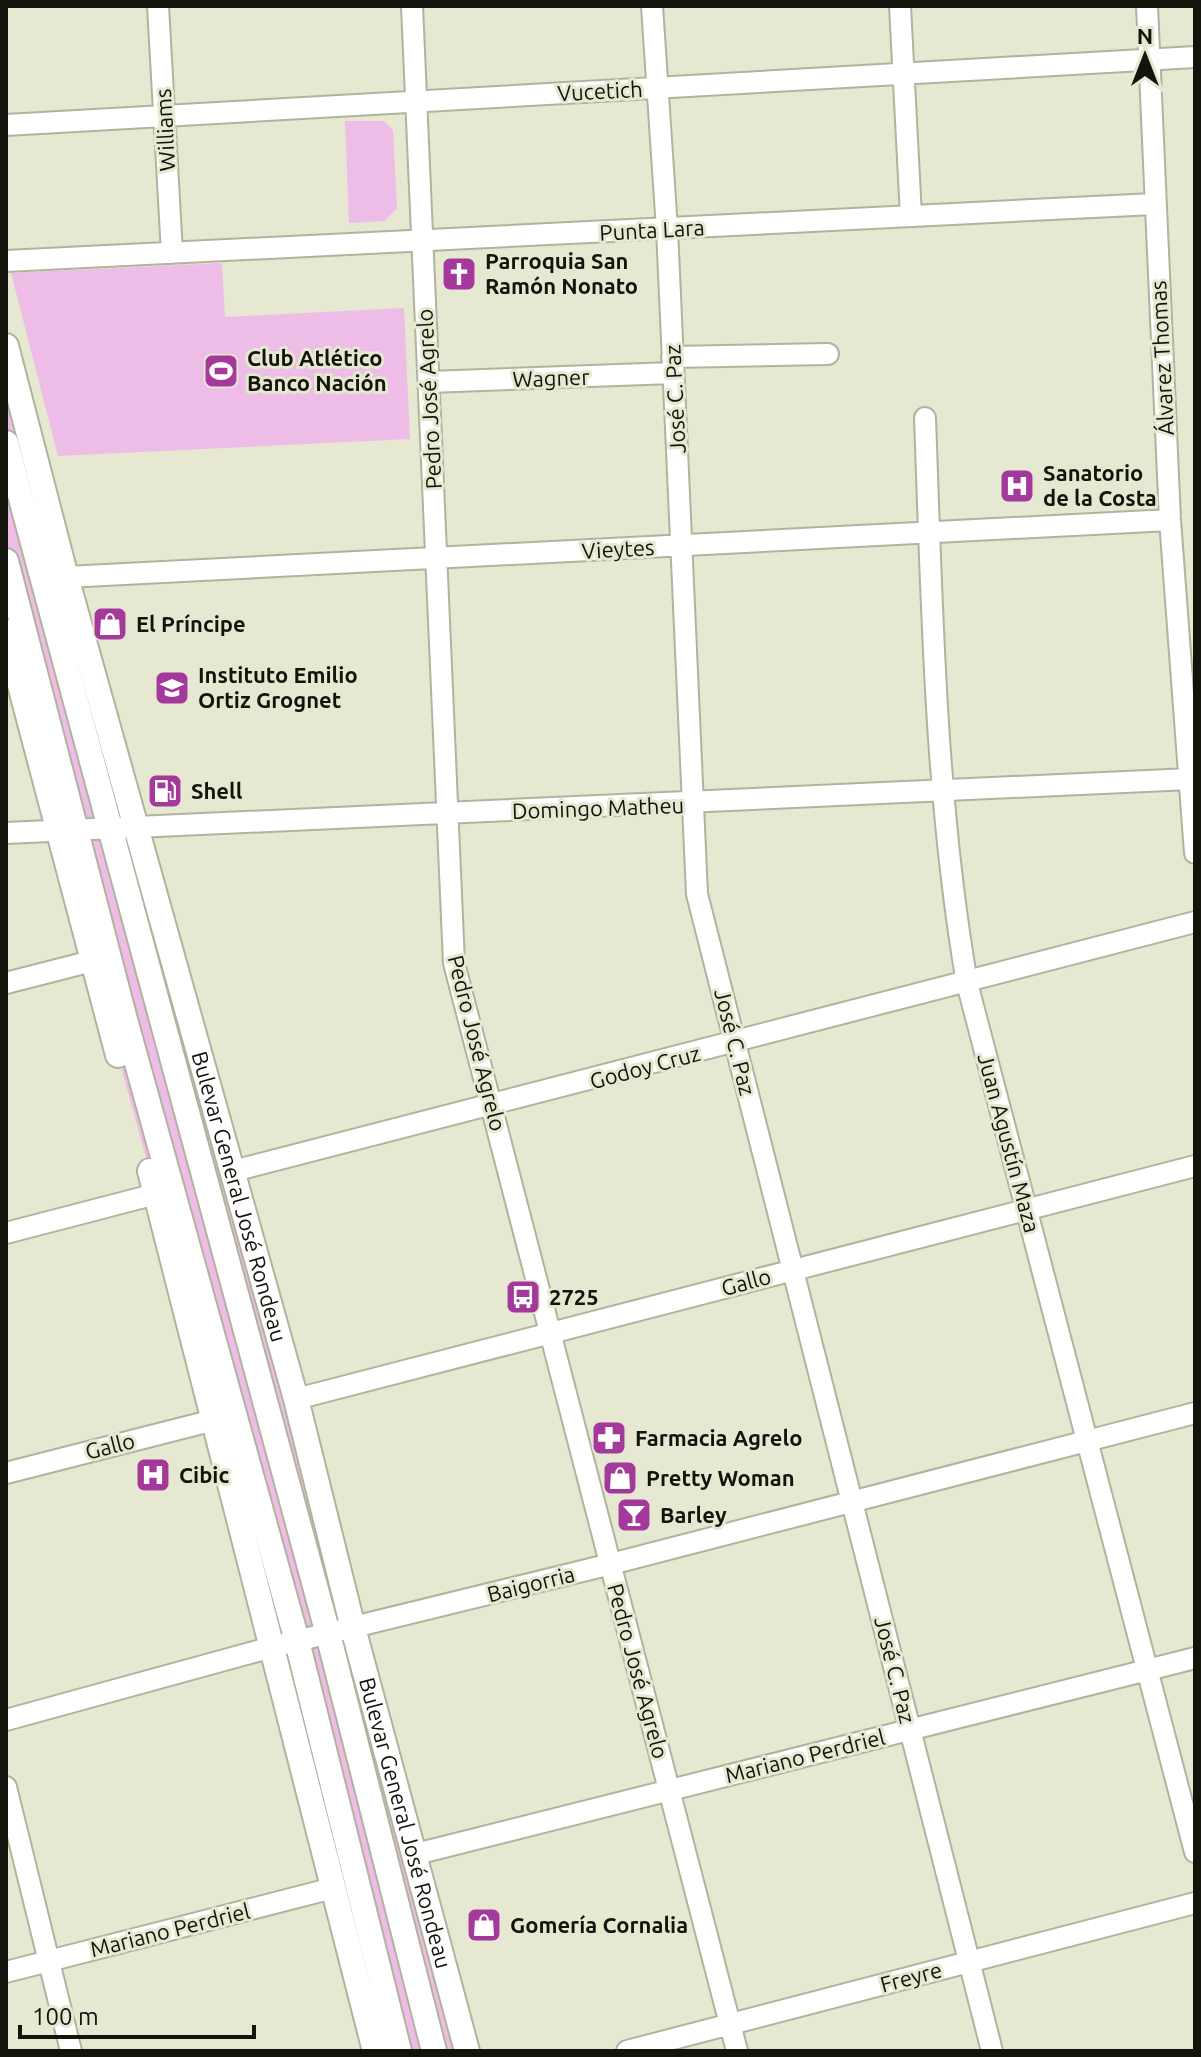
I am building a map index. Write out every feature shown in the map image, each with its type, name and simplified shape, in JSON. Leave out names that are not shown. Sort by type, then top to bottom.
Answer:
[{"type":"main road","name":"Bulevar General José Rondeau","points":[[6,346],[66,577],[296,1399],[353,1628],[467,2051]]},
{"type":"main road","name":"Bulevar General José Rondeau","points":[[6,443],[328,1634],[434,2051]]},
{"type":"main road","points":[[6,562],[6,609]]},
{"type":"main road","points":[[6,562],[92,961],[156,1194],[375,2051]]},
{"type":"main road","points":[[6,632],[213,1336],[297,1641],[399,2051]]},
{"type":"main road","points":[[167,935],[181,1097]]},
{"type":"main road","points":[[203,1378],[213,1336]]},
{"type":"main road","points":[[398,1786],[404,1925]]},
{"type":"street","name":"Williams","points":[[158,6],[172,253]]},
{"type":"street","name":"Pedro José Agrelo","points":[[412,6],[454,963],[737,2051]]},
{"type":"street","name":"José C. Paz","points":[[652,6],[667,229],[697,894],[992,2051]]},
{"type":"street","points":[[900,6],[911,216]]},
{"type":"street","name":"Álvarez Thomas","points":[[1147,6],[1170,520],[1195,853]]},
{"type":"street","name":"Vucetich","points":[[6,125],[1195,57]]},
{"type":"street","name":"Punta Lara","points":[[6,261],[1154,204]]},
{"type":"street","name":"Wagner","points":[[429,382],[828,354]]},
{"type":"street","name":"Juan Agustín Maza","points":[[925,418],[942,792],[953,902],[967,983],[1195,1852]]},
{"type":"street","name":"Vieytes","points":[[66,577],[1170,520]]},
{"type":"street","name":"Domingo Matheu","points":[[6,833],[695,804],[1190,779]]},
{"type":"street","name":"Godoy Cruz","points":[[233,1171],[1195,922]]},
{"type":"street","points":[[6,983],[92,961]]},
{"type":"street","name":"Gallo","points":[[296,1399],[1195,1166]]},
{"type":"street","points":[[6,1233],[156,1194]]},
{"type":"street","name":"Baigorria","points":[[6,1720],[272,1647],[611,1564],[1195,1413]]},
{"type":"street","name":"Gallo","points":[[6,1473],[214,1420]]},
{"type":"street","name":"Mariano Perdriel","points":[[416,1854],[1195,1658]]},
{"type":"street","points":[[6,1787],[71,2051]]},
{"type":"street","name":"Mariano Perdriel","points":[[6,1972],[333,1888]]},
{"type":"street","name":"Freyre","points":[[627,2051],[1195,1903]]},
{"type":"shaded area","points":[[345,121],[384,121],[393,130],[397,208],[385,221],[349,223]]},
{"type":"shaded area","name":"Club Atlético Banco Nación","points":[[222,263],[225,317],[404,308],[410,439],[58,456],[11,273]]},
{"type":"shaded area","points":[[6,346],[467,2051],[375,2051],[156,1194],[56,831],[6,632]]},
{"type":"place","name":"Parroquia San Ramón Nonato","points":[[459,274]]},
{"type":"place","name":"Club Atlético Banco Nación","points":[[221,371]]},
{"type":"place","name":"Sanatorio de la Costa","points":[[1017,486]]},
{"type":"place","name":"El Príncipe","points":[[110,624]]},
{"type":"place","name":"Instituto Emilio Ortiz Grognet","points":[[172,688]]},
{"type":"place","name":"Shell","points":[[165,791]]},
{"type":"place","name":"2725","points":[[523,1297]]},
{"type":"place","name":"Farmacia Agrelo","points":[[609,1438]]},
{"type":"place","name":"Cibic","points":[[153,1475]]},
{"type":"place","name":"Pretty Woman","points":[[620,1478]]},
{"type":"place","name":"Barley","points":[[634,1515]]},
{"type":"place","name":"Gomería Cornalia","points":[[484,1925]]}]
